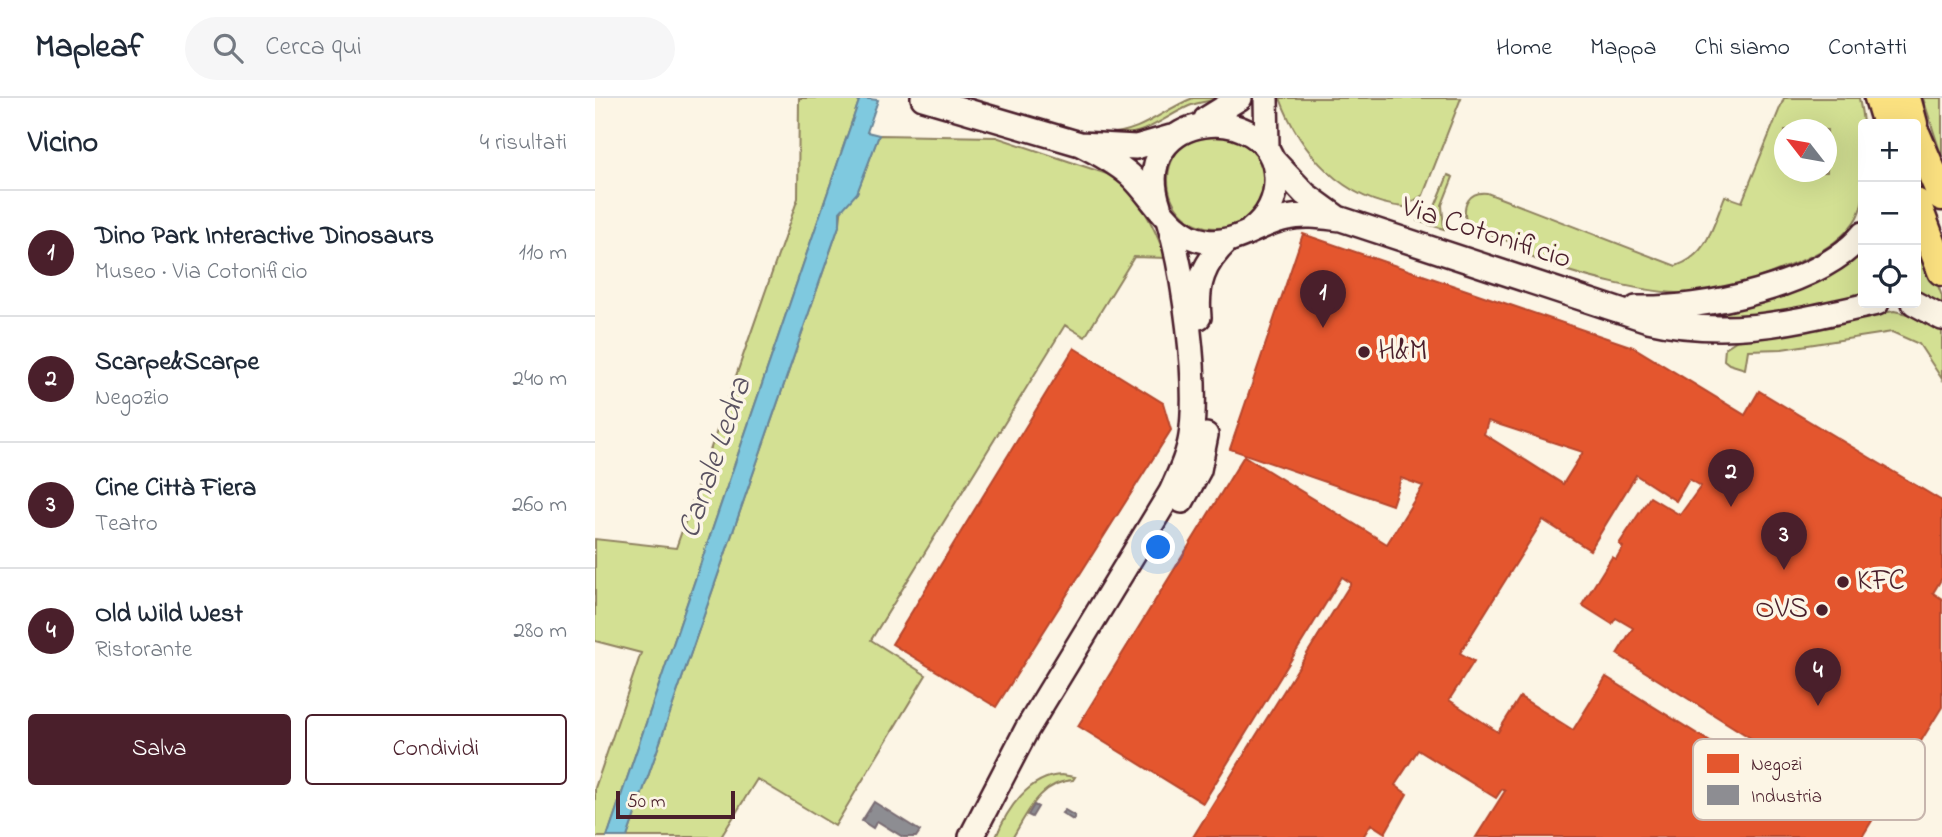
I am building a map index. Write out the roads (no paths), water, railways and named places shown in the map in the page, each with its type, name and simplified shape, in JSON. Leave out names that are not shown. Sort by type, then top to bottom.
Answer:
[{"type":"main road","points":[[1879,98],[1885,119]]},
{"type":"main road","points":[[1906,98],[1912,119]]},
{"type":"main road","points":[[1921,147],[1942,196]]},
{"type":"main road","points":[[1921,216],[1942,271]]},
{"type":"street","name":"Via Cotonificio","points":[[923,98],[1080,144],[1120,166],[1163,213],[1195,239],[1235,238],[1287,218],[1310,216],[1341,219],[1683,328],[1740,330],[1794,322],[1858,307]]},
{"type":"street","points":[[1206,119],[1240,98]]},
{"type":"street","points":[[990,837],[1005,799],[1037,740],[1199,470],[1206,426],[1206,373],[1197,298],[1199,282],[1207,262],[1263,219],[1274,197],[1277,185],[1270,153],[1266,98]]},
{"type":"street","points":[[1873,98],[1876,119]]},
{"type":"street","name":"Via Cotonificio","points":[[1080,144],[1136,147],[1171,137],[1187,125],[1206,119],[1234,121],[1247,127],[1305,194],[1341,219]]},
{"type":"street","points":[[971,837],[1027,729],[1171,492],[1187,453],[1193,416],[1178,258],[1153,182],[1158,158],[1171,137]]},
{"type":"street","name":"Via Cotonificio","points":[[1612,307],[1686,308],[1720,303],[1818,268],[1852,247],[1858,240]]},
{"type":"street","points":[[1921,307],[1942,318]]},
{"type":"water","points":[[860,98],[878,100],[867,132],[879,135],[857,193],[840,212],[840,223],[627,837],[607,837]]},
{"type":"place","name":"Dino Park Interactive Dinosaurs","points":[[1323,328]]},
{"type":"place","name":"H&M","points":[[1364,352]]},
{"type":"place","name":"Scarpe&Scarpe","points":[[1731,507]]},
{"type":"place","name":"Cine Città Fiera","points":[[1784,570]]},
{"type":"place","name":"KFC","points":[[1843,582]]},
{"type":"place","name":"OVS","points":[[1822,610]]},
{"type":"place","name":"Old Wild West","points":[[1818,706]]},
{"type":"water label","name":"Canale Ledra","points":[[716,458]]}]
